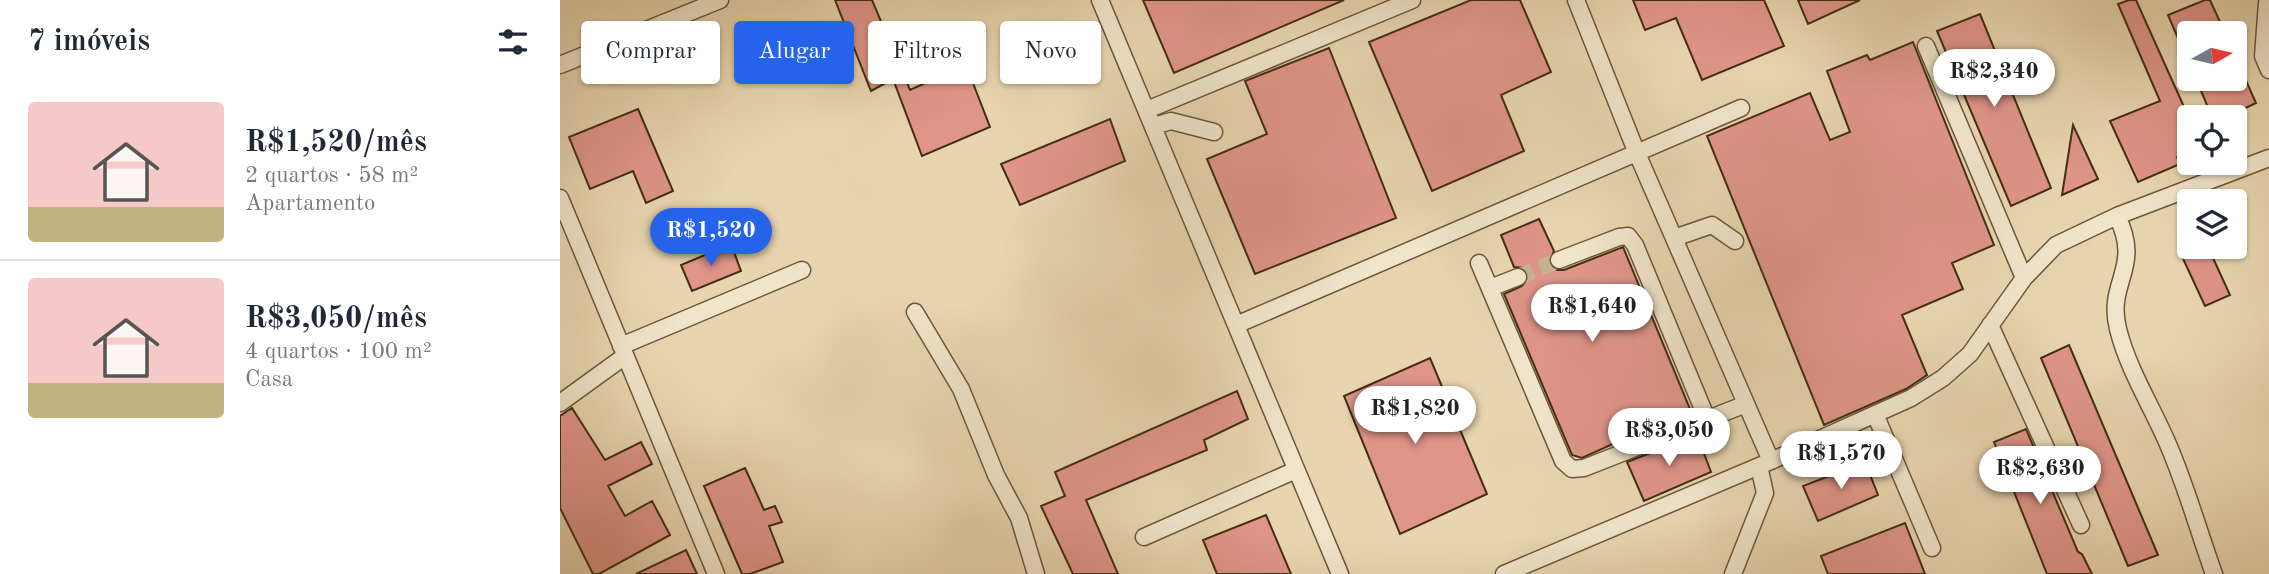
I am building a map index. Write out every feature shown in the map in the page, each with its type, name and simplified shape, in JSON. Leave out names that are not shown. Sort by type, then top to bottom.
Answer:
[{"type":"street","points":[[560,65],[720,0]]},
{"type":"street","points":[[1100,0],[1340,574]]},
{"type":"street","points":[[1151,118],[1412,0]]},
{"type":"street","points":[[1576,0],[1636,151],[1746,404],[1765,464],[1765,493],[1733,574]]},
{"type":"street","points":[[2267,3],[2263,56],[2269,70]]},
{"type":"street","points":[[1926,46],[2024,278]]},
{"type":"street","points":[[1236,325],[1741,108]]},
{"type":"street","points":[[1151,118],[1214,132]]},
{"type":"street","points":[[1504,574],[1765,464],[1875,414],[1943,378],[1970,354],[2024,278],[2056,245],[2117,216],[2269,158]]},
{"type":"street","points":[[560,198],[716,574]]},
{"type":"street","points":[[2117,216],[2128,243],[2128,259],[2115,303],[2118,330],[2172,455],[2214,574]]},
{"type":"street","points":[[1674,238],[1712,225],[1735,241]]},
{"type":"street","points":[[1559,260],[1628,236],[1635,245],[1707,419]]},
{"type":"street","points":[[1479,263],[1563,461],[1572,469],[1584,468],[1746,404]]},
{"type":"street","points":[[560,402],[623,351],[802,270]]},
{"type":"street","points":[[1490,288],[1518,277]]},
{"type":"street","points":[[915,312],[961,389],[996,475],[1019,518],[1036,574]]},
{"type":"street","points":[[1990,325],[2081,525]]},
{"type":"street","points":[[1875,414],[1932,548]]},
{"type":"street","points":[[1144,537],[1296,470]]},
{"type":"building","points":[[835,0],[872,0],[881,21],[868,21],[868,83],[854,48],[854,21],[843,21]]},
{"type":"building","points":[[1143,0],[1344,0],[1174,73]]},
{"type":"building","points":[[1471,0],[1520,0],[1551,72],[1501,95],[1524,151],[1432,191],[1369,42]]},
{"type":"building","points":[[1633,0],[1764,0],[1784,46],[1702,80],[1676,18],[1645,30]]},
{"type":"building","points":[[1798,0],[1860,0],[1808,24]]},
{"type":"building","points":[[2136,0],[2183,105],[2177,105],[2177,165],[2138,182],[2110,121],[2160,101],[2118,4]]},
{"type":"building","points":[[2210,0],[2220,21],[2177,21],[2177,36],[2168,15]]},
{"type":"building","points":[[1980,14],[2051,188],[2011,206],[1937,31]]},
{"type":"building","points":[[1913,42],[1994,245],[1952,263],[1963,289],[1902,315],[1927,375],[1906,389],[1824,425],[1707,136],[1810,93],[1830,140],[1850,132],[1827,71],[1867,55],[1870,60]]},
{"type":"building","points":[[1329,48],[1396,218],[1255,274],[1207,159],[1267,134],[1245,81]]},
{"type":"building","points":[[2247,83],[2256,103],[2247,107],[2247,105],[2207,105],[2201,91],[2247,91]]},
{"type":"building","points":[[868,84],[884,84],[871,91]]},
{"type":"building","points":[[895,84],[907,84],[910,90],[923,84],[973,84],[990,127],[922,156]]},
{"type":"building","points":[[638,109],[673,191],[646,203],[633,171],[590,189],[569,137]]},
{"type":"building","points":[[1110,119],[1125,161],[1020,205],[1001,164]]},
{"type":"building","points":[[2073,125],[2098,179],[2062,195]]},
{"type":"building","points":[[1539,219],[1554,251],[1549,263],[1557,270],[1564,270],[1623,247],[1690,409],[1582,458],[1572,455],[1504,294],[1522,286],[1528,278],[1524,268],[1514,267],[1501,235]]},
{"type":"building","points":[[731,244],[741,271],[692,291],[681,265]]},
{"type":"building","points":[[2183,259],[2214,259],[2230,295],[2205,306]]},
{"type":"building","points":[[2069,345],[2158,555],[2128,566],[2041,358]]},
{"type":"building","points":[[1430,358],[1487,494],[1400,534],[1344,396]]},
{"type":"building","points":[[1237,391],[1248,419],[1204,440],[1207,450],[1086,500],[1118,574],[1073,574],[1041,506],[1065,496],[1055,472]]},
{"type":"building","points":[[572,408],[605,460],[641,442],[652,464],[608,486],[625,516],[652,501],[670,535],[599,574],[593,574],[560,508],[560,416]]},
{"type":"building","points":[[2026,429],[2078,552],[2082,554],[2092,574],[2047,574],[1994,442]]},
{"type":"building","points":[[1697,435],[1711,472],[1644,501],[1627,462]]},
{"type":"building","points":[[1865,462],[1878,495],[1818,521],[1803,486]]},
{"type":"building","points":[[745,468],[764,510],[775,506],[782,522],[769,526],[783,562],[750,574],[742,574],[704,486]]},
{"type":"building","points":[[1266,515],[1291,574],[1217,574],[1203,540]]},
{"type":"building","points":[[1905,523],[1925,574],[1828,574],[1821,556]]},
{"type":"building","points":[[686,550],[697,574],[636,574]]},
{"type":"tunnel","points":[[1518,277],[1559,260]]}]
